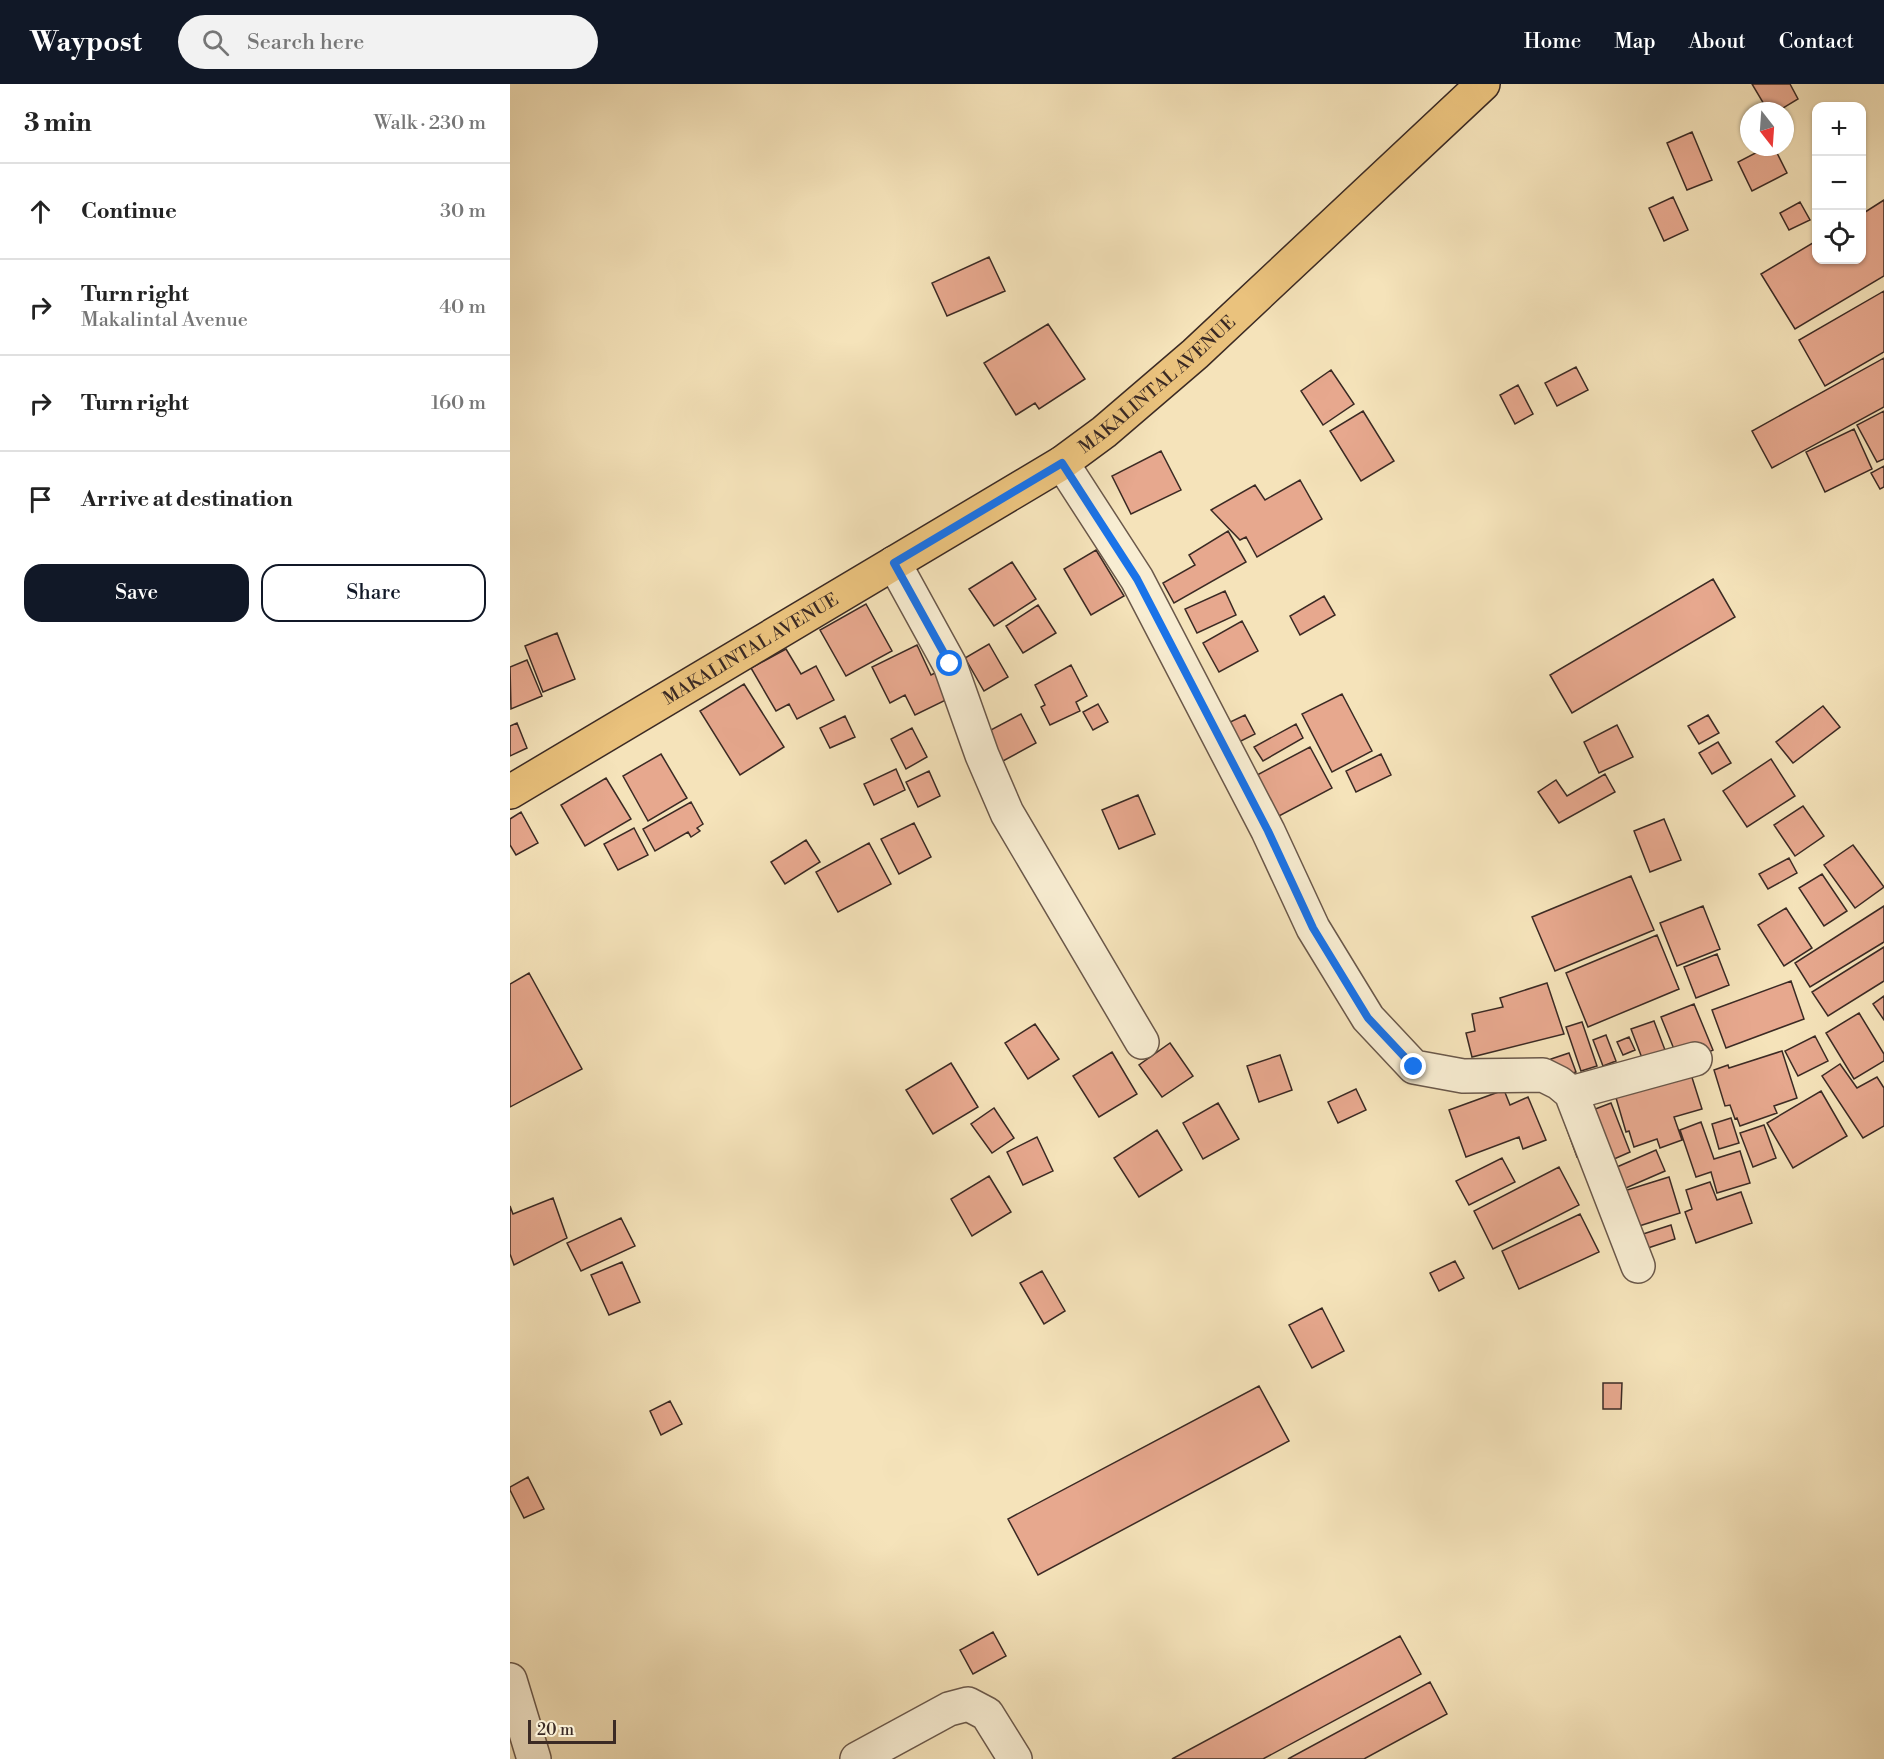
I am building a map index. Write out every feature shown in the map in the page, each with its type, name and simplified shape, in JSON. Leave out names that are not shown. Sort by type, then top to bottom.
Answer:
[{"type":"main road","name":"MAKALINTAL AVENUE","points":[[510,792],[1062,463],[1104,432],[1195,354],[1483,84]]},
{"type":"street","points":[[1062,463],[1137,579],[1268,831],[1313,928],[1368,1018],[1414,1067],[1463,1076],[1543,1076],[1559,1083],[1571,1093],[1638,1266]]},
{"type":"street","points":[[894,563],[950,664],[982,755],[1007,813],[1142,1042]]},
{"type":"street","points":[[1571,1093],[1695,1059]]},
{"type":"street","points":[[510,1680],[534,1759]]},
{"type":"street","points":[[857,1759],[949,1709],[968,1704],[987,1714],[1015,1759]]},
{"type":"building","points":[[1752,84],[1790,84],[1798,99],[1793,102],[1763,102]]},
{"type":"building","points":[[1692,132],[1712,180],[1687,190],[1667,143]]},
{"type":"building","points":[[1750,156],[1778,156],[1787,173],[1752,191],[1738,162]]},
{"type":"building","points":[[1673,197],[1688,230],[1664,241],[1649,208]]},
{"type":"building","points":[[1884,200],[1884,276],[1795,329],[1761,274],[1812,243],[1812,264],[1866,264],[1866,211]]},
{"type":"building","points":[[1800,202],[1810,220],[1789,230],[1780,213]]},
{"type":"building","points":[[989,257],[1005,291],[947,316],[932,283]]},
{"type":"building","points":[[1884,291],[1884,352],[1825,386],[1799,340]]},
{"type":"building","points":[[1048,324],[1085,379],[1039,409],[1035,403],[1016,415],[984,363]]},
{"type":"building","points":[[1884,358],[1884,407],[1772,468],[1752,431]]},
{"type":"building","points":[[1576,367],[1588,390],[1557,406],[1545,383]]},
{"type":"building","points":[[1331,370],[1354,404],[1323,425],[1301,391]]},
{"type":"building","points":[[1518,385],[1533,414],[1515,424],[1500,395]]},
{"type":"building","points":[[1363,411],[1394,461],[1361,481],[1330,431]]},
{"type":"building","points":[[1884,411],[1884,459],[1877,462],[1857,425]]},
{"type":"building","points":[[1854,429],[1872,469],[1825,492],[1806,452]]},
{"type":"building","points":[[1161,451],[1181,490],[1131,514],[1112,476]]},
{"type":"building","points":[[1884,466],[1884,487],[1880,489],[1871,473]]},
{"type":"building","points":[[1300,480],[1322,519],[1257,557],[1246,537],[1240,540],[1211,510],[1255,485],[1265,500]]},
{"type":"building","points":[[1228,531],[1246,562],[1174,603],[1163,583],[1195,565],[1189,555]]},
{"type":"building","points":[[1096,550],[1124,596],[1091,615],[1064,569]]},
{"type":"building","points":[[1012,562],[1036,599],[994,626],[969,589]]},
{"type":"building","points":[[1713,579],[1735,617],[1572,713],[1550,675]]},
{"type":"building","points":[[1225,591],[1236,615],[1197,633],[1185,609]]},
{"type":"building","points":[[1324,596],[1335,615],[1300,635],[1290,616]]},
{"type":"building","points":[[866,604],[892,651],[846,676],[820,630]]},
{"type":"building","points":[[1038,605],[1056,633],[1023,653],[1006,626]]},
{"type":"building","points":[[1242,621],[1258,651],[1219,672],[1203,643]]},
{"type":"building","points":[[557,633],[575,679],[543,692],[525,646]]},
{"type":"building","points":[[989,644],[1008,677],[984,691],[965,658]]},
{"type":"building","points":[[917,645],[931,675],[937,672],[950,698],[915,715],[905,695],[890,703],[872,667]]},
{"type":"building","points":[[786,649],[801,674],[816,666],[834,700],[797,719],[789,704],[776,711],[751,668]]},
{"type":"building","points":[[527,660],[542,696],[511,709],[510,667]]},
{"type":"building","points":[[1071,665],[1087,696],[1076,702],[1080,711],[1050,725],[1041,707],[1045,705],[1035,685]]},
{"type":"building","points":[[744,684],[784,747],[740,775],[700,711]]},
{"type":"building","points":[[1342,694],[1372,751],[1332,772],[1302,714]]},
{"type":"building","points":[[1098,704],[1108,722],[1093,730],[1083,712]]},
{"type":"building","points":[[1823,706],[1840,727],[1793,763],[1776,742]]},
{"type":"building","points":[[1021,714],[1036,743],[1003,761],[987,732]]},
{"type":"building","points":[[1245,715],[1255,734],[1237,743],[1228,723]]},
{"type":"building","points":[[1708,715],[1719,733],[1699,744],[1688,726]]},
{"type":"building","points":[[845,716],[855,737],[830,748],[820,728]]},
{"type":"building","points":[[517,723],[527,748],[510,756],[510,726]]},
{"type":"building","points":[[1296,724],[1303,738],[1263,761],[1254,747]]},
{"type":"building","points":[[1617,725],[1633,757],[1599,773],[1584,742]]},
{"type":"building","points":[[912,728],[927,757],[906,769],[891,739]]},
{"type":"building","points":[[1718,742],[1731,763],[1712,774],[1699,753]]},
{"type":"building","points":[[1310,747],[1332,788],[1279,816],[1257,775]]},
{"type":"building","points":[[661,754],[687,798],[648,821],[623,776]]},
{"type":"building","points":[[1381,754],[1391,775],[1356,792],[1346,771]]},
{"type":"building","points":[[1771,759],[1795,796],[1747,827],[1723,791]]},
{"type":"building","points":[[896,769],[905,790],[874,805],[864,784]]},
{"type":"building","points":[[929,771],[940,796],[918,807],[906,782]]},
{"type":"building","points":[[1605,774],[1615,792],[1559,823],[1538,792],[1556,780],[1567,796]]},
{"type":"building","points":[[606,778],[631,819],[585,846],[561,805]]},
{"type":"building","points":[[1138,795],[1155,834],[1119,849],[1102,810]]},
{"type":"building","points":[[691,802],[703,824],[697,828],[700,831],[691,837],[688,832],[655,851],[643,829]]},
{"type":"building","points":[[1803,806],[1824,836],[1795,856],[1774,825]]},
{"type":"building","points":[[521,812],[538,843],[516,855],[510,845],[510,819]]},
{"type":"building","points":[[1664,819],[1681,860],[1650,872],[1634,831]]},
{"type":"building","points":[[914,823],[931,857],[899,874],[881,839]]},
{"type":"building","points":[[634,828],[648,855],[618,870],[604,844]]},
{"type":"building","points":[[806,840],[820,862],[785,884],[771,862]]},
{"type":"building","points":[[869,843],[891,884],[838,912],[816,872]]},
{"type":"building","points":[[1853,845],[1884,887],[1855,908],[1824,865]]},
{"type":"building","points":[[1789,858],[1797,873],[1768,889],[1759,874]]},
{"type":"building","points":[[1822,874],[1847,911],[1824,926],[1799,888]]},
{"type":"building","points":[[1631,876],[1654,930],[1555,971],[1532,917]]},
{"type":"building","points":[[1703,906],[1720,949],[1677,966],[1660,923]]},
{"type":"building","points":[[1884,906],[1884,942],[1810,987],[1795,963]]},
{"type":"building","points":[[1786,908],[1812,948],[1784,966],[1758,925]]},
{"type":"building","points":[[1657,935],[1679,989],[1588,1027],[1566,973]]},
{"type":"building","points":[[1884,947],[1884,981],[1828,1016],[1812,992]]},
{"type":"building","points":[[1717,954],[1729,985],[1696,998],[1684,967]]},
{"type":"building","points":[[529,973],[582,1069],[510,1107],[510,984]]},
{"type":"building","points":[[1791,981],[1804,1019],[1726,1048],[1712,1010]]},
{"type":"building","points":[[1547,983],[1564,1034],[1472,1057],[1466,1033],[1475,1031],[1472,1014],[1503,1007],[1500,998]]},
{"type":"building","points":[[1884,996],[1884,1020],[1873,1004]]},
{"type":"building","points":[[1694,1004],[1713,1050],[1680,1064],[1661,1017]]},
{"type":"building","points":[[1859,1013],[1884,1054],[1884,1061],[1854,1079],[1826,1033]]},
{"type":"building","points":[[1654,1021],[1665,1050],[1642,1058],[1631,1029]]},
{"type":"building","points":[[1582,1022],[1597,1066],[1581,1071],[1566,1027]]},
{"type":"building","points":[[1035,1024],[1059,1059],[1028,1079],[1005,1043]]},
{"type":"building","points":[[1606,1035],[1616,1061],[1603,1066],[1593,1040]]},
{"type":"building","points":[[1815,1036],[1828,1061],[1798,1076],[1785,1051]]},
{"type":"building","points":[[1629,1037],[1635,1050],[1623,1055],[1617,1042]]},
{"type":"building","points":[[1170,1043],[1193,1076],[1162,1097],[1139,1065]]},
{"type":"building","points":[[1782,1051],[1797,1098],[1774,1106],[1777,1113],[1740,1126],[1730,1105],[1725,1106],[1714,1070],[1728,1065],[1729,1068]]},
{"type":"building","points":[[1112,1052],[1137,1094],[1099,1117],[1073,1076]]},
{"type":"building","points":[[1569,1053],[1576,1072],[1557,1078],[1551,1059]]},
{"type":"building","points":[[1280,1055],[1292,1090],[1259,1102],[1247,1066]]},
{"type":"building","points":[[951,1063],[978,1107],[933,1134],[906,1090]]},
{"type":"building","points":[[1840,1064],[1857,1088],[1877,1077],[1884,1088],[1884,1126],[1863,1138],[1822,1076]]},
{"type":"building","points":[[1689,1068],[1702,1109],[1674,1117],[1682,1140],[1660,1148],[1657,1139],[1634,1147],[1629,1131],[1626,1132],[1614,1091]]},
{"type":"building","points":[[1356,1089],[1366,1110],[1338,1123],[1328,1102]]},
{"type":"building","points":[[1504,1090],[1510,1105],[1528,1097],[1546,1140],[1523,1149],[1519,1137],[1466,1157],[1449,1110]]},
{"type":"building","points":[[1821,1091],[1847,1136],[1793,1168],[1767,1123]]},
{"type":"building","points":[[1218,1103],[1239,1139],[1203,1159],[1183,1123]]},
{"type":"building","points":[[1611,1103],[1630,1152],[1605,1163],[1599,1149],[1577,1157],[1564,1121]]},
{"type":"building","points":[[994,1108],[1014,1138],[992,1153],[971,1124]]},
{"type":"building","points":[[1731,1118],[1739,1143],[1719,1149],[1712,1124]]},
{"type":"building","points":[[1701,1122],[1714,1159],[1740,1151],[1750,1183],[1717,1193],[1711,1172],[1696,1177],[1680,1130]]},
{"type":"building","points":[[1764,1125],[1776,1158],[1753,1167],[1740,1133]]},
{"type":"building","points":[[1157,1130],[1182,1170],[1139,1197],[1114,1158]]},
{"type":"building","points":[[1037,1137],[1053,1171],[1023,1185],[1007,1152]]},
{"type":"building","points":[[1656,1150],[1665,1171],[1619,1191],[1610,1170]]},
{"type":"building","points":[[1502,1158],[1515,1182],[1469,1205],[1456,1181]]},
{"type":"building","points":[[1559,1167],[1579,1205],[1493,1249],[1474,1211]]},
{"type":"building","points":[[989,1176],[1011,1212],[972,1236],[951,1199]]},
{"type":"building","points":[[1669,1177],[1680,1213],[1636,1227],[1624,1191]]},
{"type":"building","points":[[1710,1182],[1717,1200],[1741,1192],[1752,1223],[1696,1243],[1685,1212],[1692,1209],[1686,1190]]},
{"type":"building","points":[[553,1198],[567,1238],[514,1265],[510,1254],[510,1206],[513,1214]]},
{"type":"building","points":[[1580,1214],[1599,1252],[1519,1289],[1502,1251]]},
{"type":"building","points":[[621,1218],[635,1246],[581,1271],[567,1243]]},
{"type":"building","points":[[1671,1225],[1675,1239],[1645,1249],[1640,1235]]},
{"type":"building","points":[[1455,1261],[1464,1278],[1439,1291],[1430,1273]]},
{"type":"building","points":[[622,1262],[640,1302],[609,1315],[591,1275]]},
{"type":"building","points":[[1042,1271],[1065,1311],[1044,1324],[1020,1283]]},
{"type":"building","points":[[1322,1308],[1344,1351],[1312,1368],[1289,1325]]},
{"type":"building","points":[[1603,1383],[1622,1383],[1621,1409],[1603,1409]]},
{"type":"building","points":[[1259,1386],[1289,1441],[1038,1575],[1008,1519]]},
{"type":"building","points":[[670,1401],[682,1424],[661,1435],[650,1411]]},
{"type":"building","points":[[528,1477],[544,1509],[524,1518],[510,1487]]},
{"type":"building","points":[[993,1632],[1006,1656],[973,1674],[960,1650]]},
{"type":"building","points":[[1400,1636],[1421,1674],[1263,1759],[1172,1759]]},
{"type":"building","points":[[1430,1682],[1447,1714],[1364,1759],[1288,1759]]},
{"type":"route","points":[[950,664],[894,563],[1062,463],[1137,579],[1268,831],[1313,928],[1368,1018],[1414,1067]]}]
